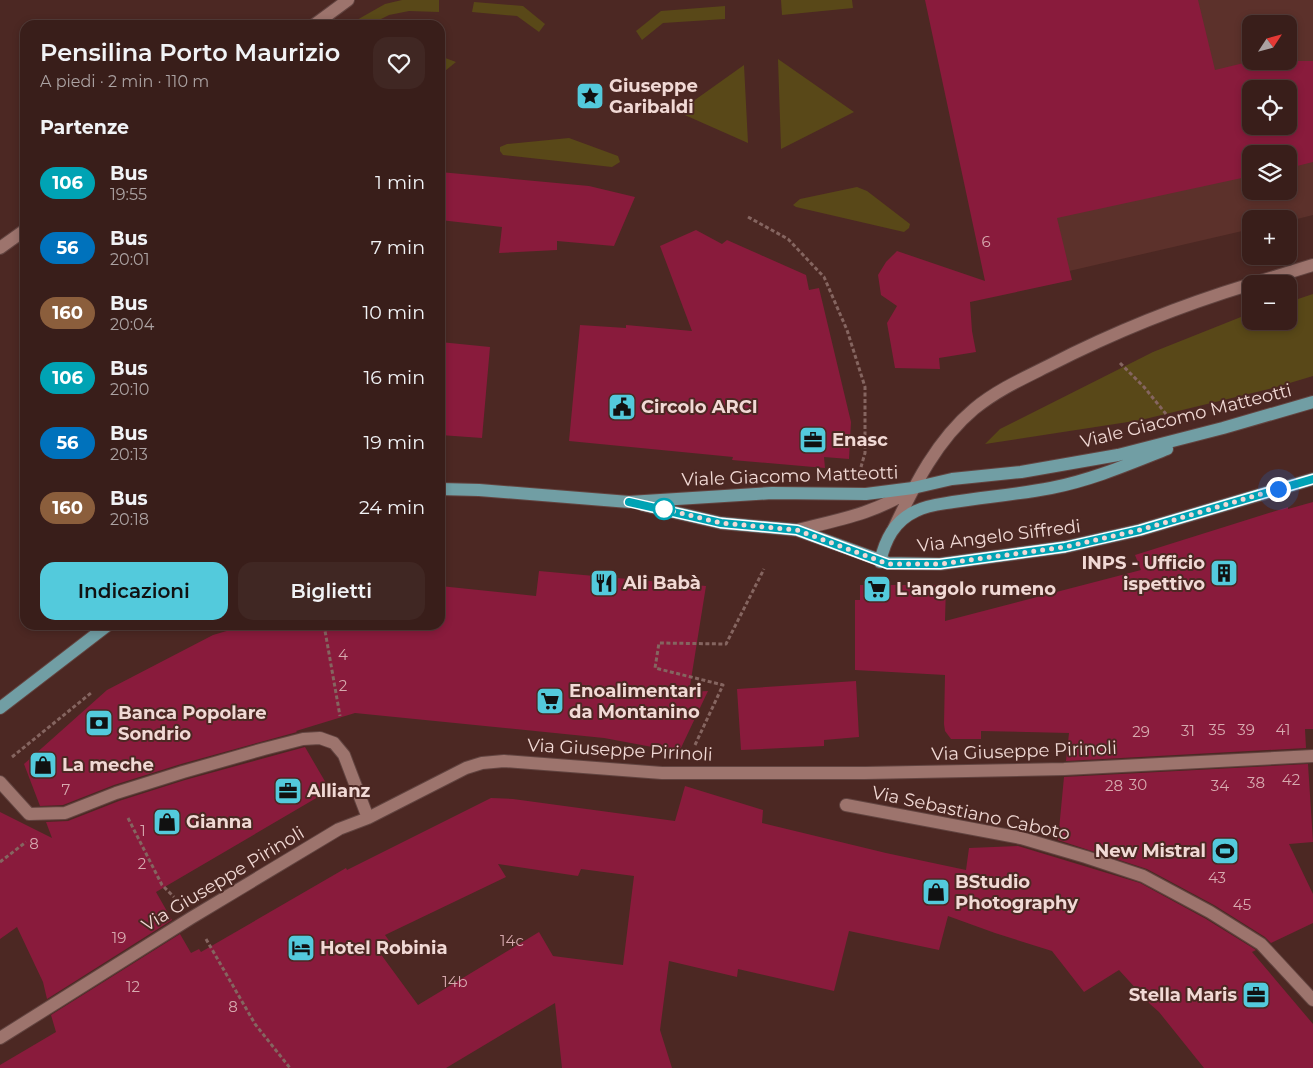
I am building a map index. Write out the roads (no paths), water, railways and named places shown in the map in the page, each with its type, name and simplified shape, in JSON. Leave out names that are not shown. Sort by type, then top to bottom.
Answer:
[{"type":"main road","name":"Viale Giacomo Matteotti","points":[[445,489],[479,490],[629,502],[772,493],[866,494],[913,488],[952,479],[1021,472],[1118,455],[1313,402]]},
{"type":"main road","points":[[880,562],[884,543],[894,528],[916,511],[930,506],[1051,488],[1093,478],[1223,428]]},
{"type":"main road","name":"Via Angelo Siffredi","points":[[629,502],[721,523],[797,530],[843,546],[880,562],[908,565],[940,564],[1065,547],[1140,530],[1313,479]]},
{"type":"main road","points":[[0,708],[101,630]]},
{"type":"street","points":[[321,20],[348,0]]},
{"type":"street","points":[[0,248],[20,234]]},
{"type":"street","points":[[1280,275],[1313,265]]},
{"type":"street","points":[[894,528],[913,488],[933,455],[950,433],[973,409],[999,390],[1098,341],[1242,287]]},
{"type":"street","points":[[797,530],[862,514],[902,496],[913,488]]},
{"type":"street","points":[[0,782],[29,814],[65,813],[116,793],[183,772],[264,749],[320,738],[334,742],[344,755],[368,818]]},
{"type":"street","name":"Via Giuseppe Pirinoli","points":[[0,1038],[191,918],[339,829],[368,818],[466,768],[482,763],[504,761],[662,773],[856,773],[1064,769],[1313,756]]},
{"type":"street","name":"Via Sebastiano Caboto","points":[[846,805],[1021,838],[1143,876],[1210,912],[1261,944],[1313,1000]]},
{"type":"place","name":"Giuseppe Garibaldi","points":[[590,96]]},
{"type":"place","name":"Circolo ARCI","points":[[622,407]]},
{"type":"place","name":"Enasc","points":[[813,440]]},
{"type":"place","name":"INPS - Ufficio ispettivo","points":[[1224,573]]},
{"type":"place","name":"Ali Babà","points":[[604,583]]},
{"type":"place","name":"L'angolo rumeno","points":[[877,589]]},
{"type":"place","name":"Enoalimentari da Montanino","points":[[550,701]]},
{"type":"place","name":"Banca Popolare Sondrio","points":[[99,723]]},
{"type":"place","name":"La meche","points":[[43,765]]},
{"type":"place","name":"Allianz","points":[[288,791]]},
{"type":"place","name":"Gianna","points":[[167,822]]},
{"type":"place","name":"New Mistral","points":[[1225,851]]},
{"type":"place","name":"BStudio Photography","points":[[936,892]]},
{"type":"place","name":"Hotel Robinia","points":[[301,948]]},
{"type":"place","name":"Stella Maris","points":[[1256,995]]}]
